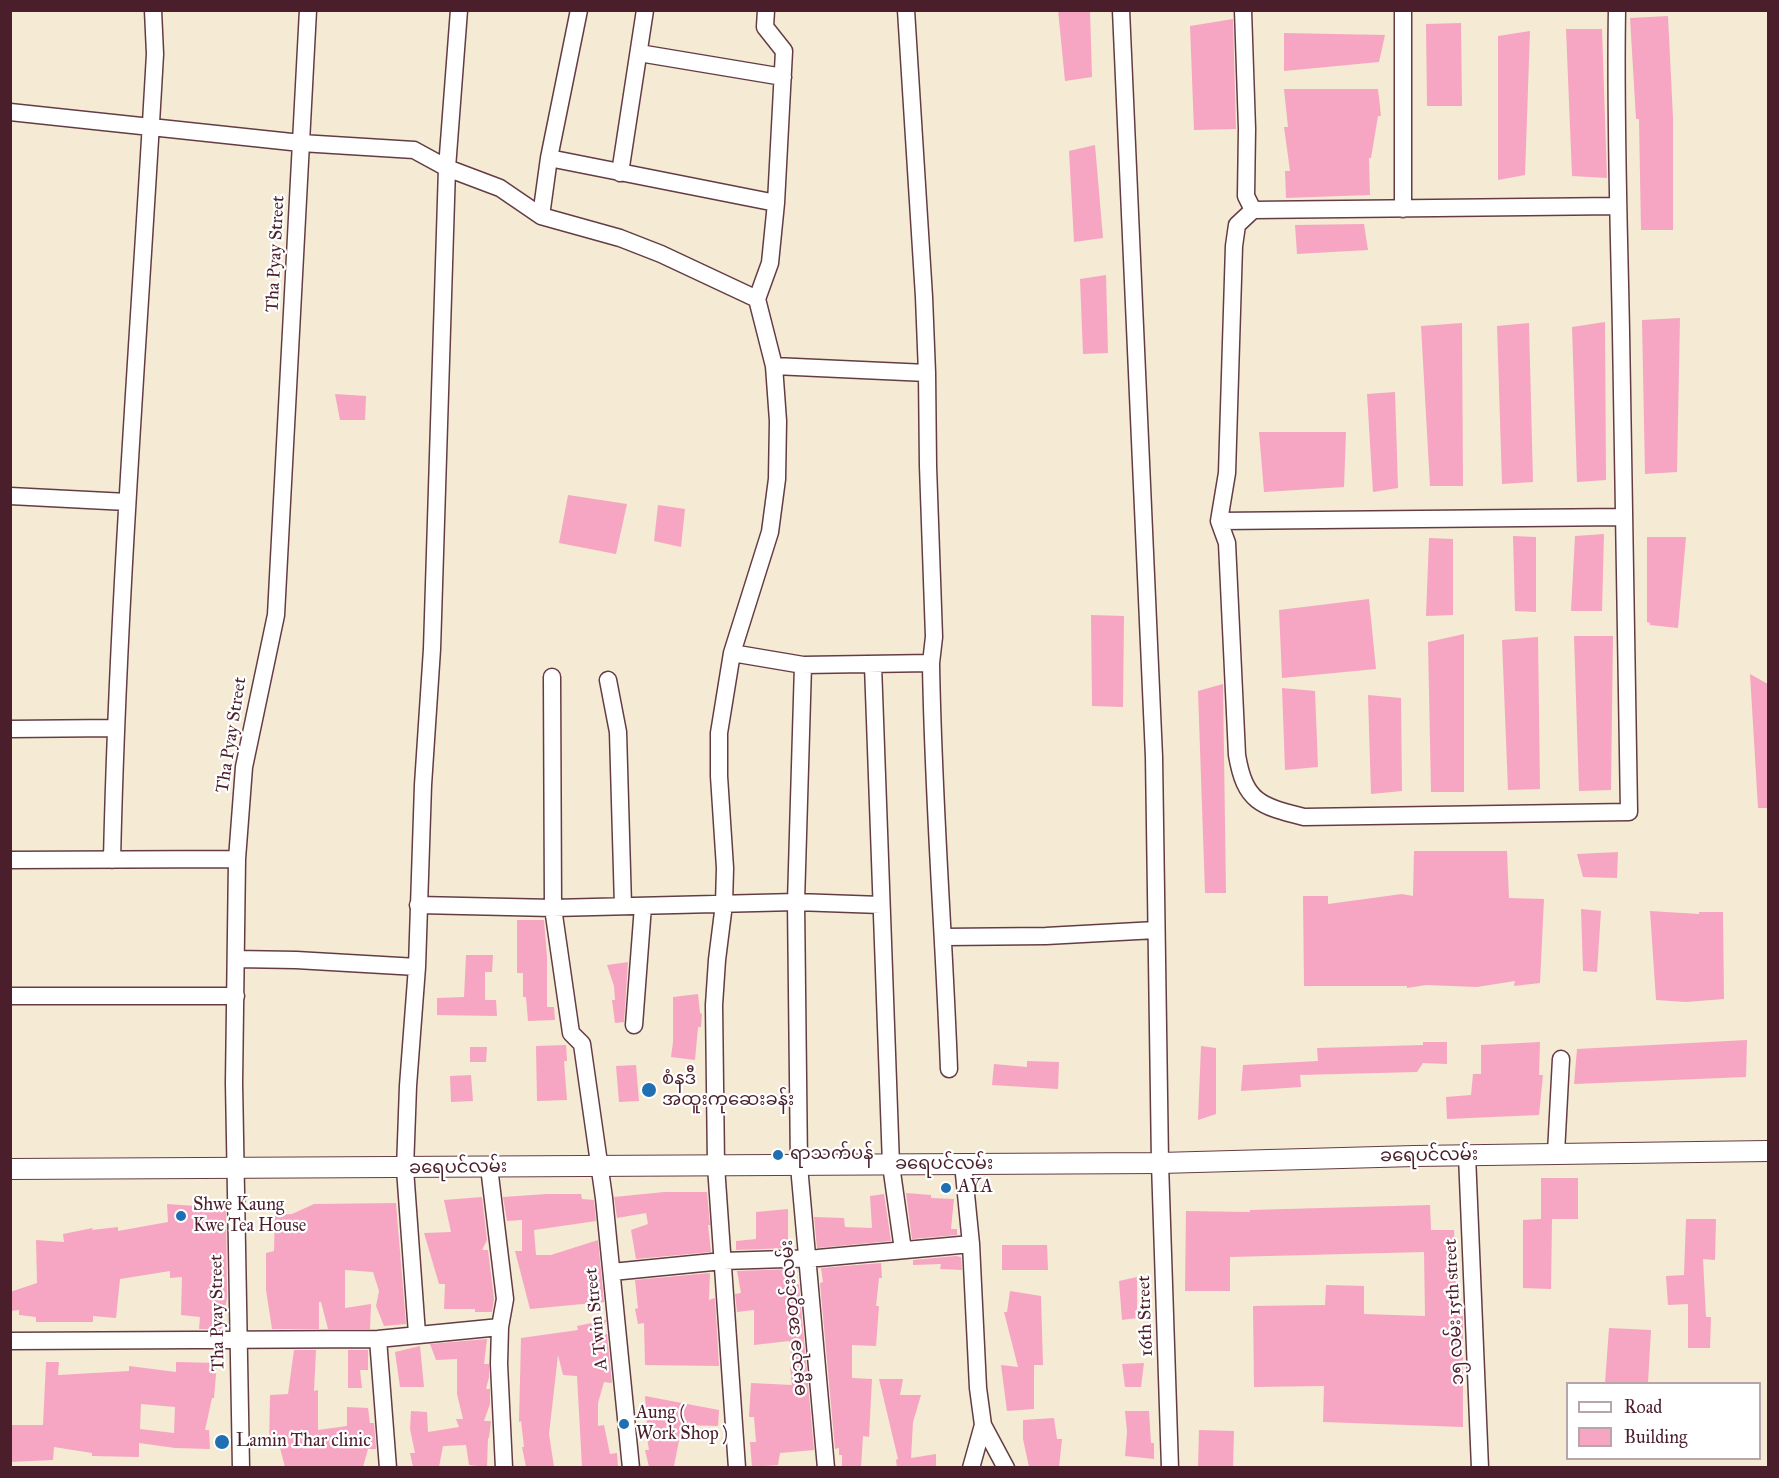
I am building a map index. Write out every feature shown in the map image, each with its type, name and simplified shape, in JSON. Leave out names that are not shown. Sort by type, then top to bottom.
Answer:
[{"type":"main road","name":"ခရေပင်လမ်း","points":[[10,1169],[1160,1163],[1556,1153],[1768,1151]]},
{"type":"street","points":[[112,860],[115,728],[127,502],[151,126],[153,10]]},
{"type":"street","name":"Tha Pyay Street","points":[[241,1467],[234,1083],[237,859],[244,767],[276,615],[308,10]]},
{"type":"street","points":[[417,1334],[405,1168],[432,649],[447,168],[459,10]]},
{"type":"street","points":[[541,216],[549,159],[579,10]]},
{"type":"street","points":[[620,173],[645,10]]},
{"type":"street","points":[[737,1467],[716,1166],[714,1005],[724,904],[725,868],[720,816],[719,732],[732,653],[770,532],[777,479],[778,421],[774,366],[757,299],[770,263],[776,204],[784,51],[765,27],[766,10]]},
{"type":"street","points":[[906,10],[927,373],[927,466],[934,638],[931,663],[933,749],[949,1069]]},
{"type":"street","name":"16th Street","points":[[1121,10],[1154,746],[1160,1163],[1170,1467]]},
{"type":"street","points":[[1243,10],[1247,129],[1246,196],[1253,210]]},
{"type":"street","points":[[1403,10],[1403,209]]},
{"type":"street","points":[[1617,10],[1616,82],[1629,812],[1304,817],[1263,806],[1251,794],[1240,774],[1237,754],[1227,543],[1219,521],[1227,473],[1233,246],[1237,225],[1253,210],[1618,206]]},
{"type":"street","points":[[639,53],[783,77]]},
{"type":"street","points":[[10,112],[302,143],[414,150],[447,168],[500,188],[541,216],[620,238],[661,254],[757,299]]},
{"type":"street","points":[[549,159],[776,204]]},
{"type":"street","points":[[774,366],[927,373]]},
{"type":"street","points":[[10,496],[127,502]]},
{"type":"street","points":[[1219,521],[1624,517]]},
{"type":"street","points":[[732,653],[803,665],[931,663]]},
{"type":"street","points":[[873,664],[891,1165],[903,1250]]},
{"type":"street","name":"ဓမ္မသုခ အတွင်းလမ်း","points":[[803,665],[796,902],[799,1166],[809,1257],[826,1467]]},
{"type":"street","name":"A Twin Street","points":[[552,677],[553,908],[571,1033],[582,1044],[600,1167],[631,1467]]},
{"type":"street","points":[[608,680],[618,732],[623,906]]},
{"type":"street","points":[[10,729],[115,728]]},
{"type":"street","points":[[10,860],[237,859]]},
{"type":"street","points":[[418,905],[553,908],[796,902],[881,905]]},
{"type":"street","points":[[634,1025],[643,906]]},
{"type":"street","points":[[944,937],[1046,936],[1156,930]]},
{"type":"street","points":[[236,959],[417,967]]},
{"type":"street","points":[[10,996],[236,996]]},
{"type":"street","points":[[1556,1153],[1561,1059]]},
{"type":"street","name":"၁၅ လမ်း 15th street","points":[[1467,1155],[1480,1467]]},
{"type":"street","points":[[963,1164],[971,1244],[978,1388],[983,1425],[1006,1467]]},
{"type":"street","points":[[489,1167],[505,1299],[500,1327],[499,1364],[504,1467]]},
{"type":"street","points":[[612,1272],[723,1261],[809,1257],[971,1244]]},
{"type":"street","points":[[10,1341],[378,1338],[500,1327]]},
{"type":"street","points":[[378,1338],[388,1467]]},
{"type":"street","points":[[971,1467],[983,1425]]},
{"type":"building","points":[[1058,10],[1090,10],[1092,77],[1065,81]]},
{"type":"building","points":[[1668,16],[1673,118],[1673,230],[1641,230],[1639,119],[1636,119],[1630,18]]},
{"type":"building","points":[[1233,19],[1236,129],[1194,130],[1190,26]]},
{"type":"building","points":[[1461,23],[1462,106],[1427,106],[1426,24]]},
{"type":"building","points":[[1566,29],[1602,29],[1607,178],[1572,176]]},
{"type":"building","points":[[1530,31],[1525,175],[1498,180],[1498,36]]},
{"type":"building","points":[[1284,33],[1385,35],[1379,62],[1284,71]]},
{"type":"building","points":[[1284,89],[1378,89],[1381,116],[1378,116],[1371,158],[1369,158],[1370,195],[1286,198],[1285,171],[1290,171],[1284,127],[1288,127]]},
{"type":"building","points":[[1095,145],[1103,238],[1074,242],[1069,151]]},
{"type":"building","points":[[1364,224],[1368,250],[1297,254],[1295,225]]},
{"type":"building","points":[[1106,275],[1108,353],[1083,354],[1080,279]]},
{"type":"building","points":[[1680,318],[1677,472],[1645,474],[1642,320]]},
{"type":"building","points":[[1605,322],[1606,480],[1577,482],[1572,327]]},
{"type":"building","points":[[1462,323],[1463,486],[1430,486],[1421,326]]},
{"type":"building","points":[[1529,323],[1533,482],[1502,484],[1497,326]]},
{"type":"building","points":[[1395,392],[1398,488],[1373,492],[1367,394]]},
{"type":"building","points":[[335,394],[366,396],[365,420],[340,420]]},
{"type":"building","points":[[1259,432],[1346,432],[1344,487],[1264,492]]},
{"type":"building","points":[[568,495],[627,504],[616,554],[559,543]]},
{"type":"building","points":[[658,505],[685,509],[681,547],[654,541]]},
{"type":"building","points":[[1604,534],[1602,611],[1571,611],[1575,536]]},
{"type":"building","points":[[1513,536],[1536,537],[1536,612],[1515,611]]},
{"type":"building","points":[[1647,537],[1686,537],[1678,628],[1650,625],[1647,622]]},
{"type":"building","points":[[1429,538],[1453,539],[1453,615],[1426,616]]},
{"type":"building","points":[[1369,599],[1376,669],[1282,678],[1279,610]]},
{"type":"building","points":[[1091,615],[1124,616],[1123,707],[1092,706]]},
{"type":"building","points":[[1464,634],[1464,792],[1431,792],[1428,642]]},
{"type":"building","points":[[1574,636],[1613,636],[1611,790],[1579,791]]},
{"type":"building","points":[[1538,637],[1540,789],[1508,790],[1502,640]]},
{"type":"building","points":[[1750,674],[1768,684],[1768,808],[1758,808]]},
{"type":"building","points":[[1223,684],[1226,893],[1205,893],[1198,691]]},
{"type":"building","points":[[1282,688],[1315,691],[1318,767],[1285,770]]},
{"type":"building","points":[[1368,695],[1401,698],[1402,791],[1371,794]]},
{"type":"building","points":[[1414,851],[1507,851],[1509,898],[1544,899],[1540,983],[1514,986],[1515,981],[1477,987],[1426,985],[1407,988],[1407,986],[1304,986],[1303,896],[1328,896],[1328,904],[1402,894],[1413,896]]},
{"type":"building","points":[[1618,852],[1617,878],[1583,877],[1577,854]]},
{"type":"building","points":[[1581,909],[1601,911],[1597,972],[1583,971]]},
{"type":"building","points":[[1650,911],[1699,914],[1699,912],[1723,912],[1724,999],[1686,1002],[1656,1000]]},
{"type":"building","points":[[517,920],[544,920],[547,1007],[554,1007],[555,1020],[528,1021],[526,997],[523,997],[523,973],[517,973]]},
{"type":"building","points":[[466,955],[493,955],[492,972],[485,972],[485,1000],[496,1000],[497,1016],[437,1015],[437,998],[464,997]]},
{"type":"building","points":[[628,962],[624,1022],[615,1023],[612,1000],[615,1000],[614,986],[607,965]]},
{"type":"building","points":[[698,994],[702,1014],[701,1027],[698,1027],[695,1060],[671,1057],[673,997]]},
{"type":"building","points":[[1747,1040],[1746,1077],[1574,1084],[1577,1049]]},
{"type":"building","points":[[1423,1042],[1447,1042],[1447,1064],[1423,1063],[1417,1072],[1300,1075],[1301,1087],[1241,1091],[1243,1065],[1318,1061],[1317,1048],[1423,1045]]},
{"type":"building","points":[[1540,1042],[1539,1075],[1543,1075],[1539,1115],[1447,1119],[1446,1097],[1471,1095],[1473,1074],[1481,1074],[1481,1045]]},
{"type":"building","points":[[566,1045],[567,1061],[564,1061],[567,1100],[537,1101],[536,1046]]},
{"type":"building","points":[[1201,1046],[1216,1048],[1216,1114],[1198,1120]]},
{"type":"building","points":[[470,1047],[487,1047],[486,1062],[470,1062]]},
{"type":"building","points":[[1027,1061],[1059,1062],[1058,1089],[992,1085],[994,1064],[1027,1067]]},
{"type":"building","points":[[636,1065],[639,1101],[619,1102],[616,1066]]},
{"type":"building","points":[[471,1075],[473,1101],[451,1102],[450,1076]]},
{"type":"building","points":[[1541,1178],[1578,1178],[1578,1219],[1552,1219],[1551,1289],[1523,1288],[1523,1220],[1541,1219]]},
{"type":"building","points":[[664,1192],[707,1192],[711,1252],[636,1259],[631,1230],[648,1224],[646,1213],[617,1218],[614,1197]]},
{"type":"building","points":[[906,1193],[931,1195],[931,1198],[954,1199],[951,1229],[957,1229],[957,1235],[912,1239]]},
{"type":"building","points":[[581,1194],[582,1199],[594,1200],[596,1221],[534,1230],[536,1255],[551,1255],[598,1240],[604,1302],[530,1309],[515,1251],[522,1251],[522,1220],[507,1221],[503,1197]]},
{"type":"building","points":[[884,1194],[891,1241],[817,1248],[814,1217],[844,1218],[845,1227],[872,1228],[870,1196]]},
{"type":"building","points":[[482,1197],[487,1240],[482,1250],[488,1250],[494,1299],[492,1312],[475,1312],[475,1309],[444,1309],[445,1284],[439,1284],[424,1233],[451,1232],[444,1200]]},
{"type":"building","points":[[396,1203],[406,1324],[384,1326],[376,1306],[379,1291],[373,1272],[345,1270],[345,1308],[371,1304],[370,1329],[328,1329],[321,1302],[319,1302],[319,1329],[272,1329],[266,1290],[266,1253],[274,1251],[275,1215],[292,1214],[314,1204]]},
{"type":"building","points":[[167,1204],[226,1208],[227,1297],[222,1329],[199,1329],[200,1317],[181,1315],[182,1277],[170,1278],[170,1271],[120,1279],[116,1318],[93,1316],[93,1322],[36,1322],[36,1317],[19,1315],[19,1310],[10,1311],[10,1292],[37,1283],[36,1240],[64,1242],[63,1234],[93,1228],[92,1230],[118,1227],[118,1231],[168,1222]]},
{"type":"building","points":[[1430,1205],[1431,1230],[1454,1230],[1457,1316],[1463,1316],[1463,1427],[1323,1422],[1324,1386],[1254,1387],[1253,1306],[1325,1305],[1326,1285],[1364,1286],[1364,1314],[1425,1316],[1424,1252],[1230,1257],[1230,1291],[1185,1291],[1186,1211],[1250,1212],[1250,1210]]},
{"type":"building","points":[[788,1209],[788,1248],[736,1250],[736,1241],[756,1239],[756,1212]]},
{"type":"building","points":[[1686,1219],[1716,1219],[1715,1260],[1703,1259],[1706,1317],[1711,1317],[1710,1348],[1688,1348],[1688,1304],[1668,1305],[1666,1276],[1684,1275]]},
{"type":"building","points":[[1002,1245],[1047,1245],[1048,1270],[1002,1270]]},
{"type":"building","points":[[961,1257],[962,1270],[940,1269],[941,1264],[913,1265],[913,1260]]},
{"type":"building","points":[[881,1263],[882,1278],[879,1278],[876,1306],[879,1306],[876,1346],[852,1345],[852,1378],[872,1379],[869,1437],[863,1436],[861,1467],[842,1467],[842,1455],[839,1455],[839,1448],[835,1449],[820,1283],[823,1282],[821,1268]]},
{"type":"building","points":[[794,1269],[796,1285],[799,1284],[814,1450],[780,1453],[778,1465],[752,1467],[750,1442],[756,1442],[754,1417],[749,1417],[751,1383],[792,1385],[790,1367],[793,1366],[789,1341],[754,1345],[754,1310],[737,1312],[735,1294],[741,1293],[737,1271]]},
{"type":"building","points":[[710,1273],[709,1300],[715,1298],[719,1366],[645,1365],[644,1323],[638,1324],[635,1309],[638,1308],[635,1280]]},
{"type":"building","points":[[1137,1277],[1137,1318],[1122,1320],[1119,1281]]},
{"type":"building","points":[[1010,1291],[1041,1296],[1043,1365],[1034,1365],[1034,1409],[1007,1411],[1001,1365],[1018,1367],[1004,1312],[1007,1312]]},
{"type":"building","points":[[606,1320],[603,1334],[607,1334],[612,1383],[604,1382],[598,1403],[598,1426],[604,1425],[610,1454],[617,1453],[618,1467],[582,1467],[577,1376],[563,1375],[558,1355],[549,1434],[554,1467],[526,1467],[522,1447],[524,1447],[521,1421],[519,1422],[521,1338],[578,1330],[577,1326]]},
{"type":"building","points":[[1609,1328],[1651,1330],[1648,1382],[1605,1382]]},
{"type":"building","points":[[487,1339],[484,1364],[489,1364],[486,1389],[490,1389],[490,1404],[484,1421],[491,1421],[487,1467],[469,1465],[466,1445],[443,1446],[439,1467],[413,1467],[410,1453],[415,1453],[410,1429],[411,1411],[427,1412],[428,1432],[459,1427],[456,1419],[463,1419],[457,1394],[457,1359],[436,1360],[430,1344]]},
{"type":"building","points":[[420,1346],[424,1387],[400,1387],[395,1352]]},
{"type":"building","points":[[294,1350],[316,1350],[314,1391],[318,1390],[318,1430],[347,1426],[347,1407],[368,1408],[370,1423],[374,1423],[376,1449],[368,1449],[363,1467],[285,1467],[280,1448],[269,1448],[270,1395],[288,1394]]},
{"type":"building","points":[[348,1350],[368,1350],[368,1370],[360,1370],[362,1388],[348,1388]]},
{"type":"building","points":[[46,1362],[59,1362],[58,1375],[129,1371],[129,1366],[176,1372],[176,1362],[217,1363],[214,1398],[212,1398],[205,1430],[209,1430],[210,1449],[175,1448],[139,1443],[139,1457],[92,1456],[92,1453],[54,1447],[53,1460],[10,1462],[10,1425],[43,1425]],"holes":[[[141,1404],[175,1407],[174,1433],[140,1429]]]},
{"type":"building","points":[[1144,1363],[1141,1387],[1125,1387],[1122,1364]]},
{"type":"building","points":[[879,1379],[903,1379],[900,1395],[921,1395],[913,1422],[911,1458],[936,1454],[936,1467],[897,1467],[896,1460],[898,1459]]},
{"type":"building","points":[[645,1396],[719,1410],[718,1426],[682,1425],[674,1466],[649,1467],[645,1450],[649,1450],[645,1426],[647,1426]]},
{"type":"building","points":[[1125,1411],[1149,1411],[1154,1459],[1125,1456],[1127,1432]]},
{"type":"building","points":[[1054,1418],[1057,1439],[1062,1439],[1059,1467],[1029,1467],[1023,1439],[1023,1420]]},
{"type":"building","points":[[1199,1430],[1234,1431],[1233,1467],[1198,1467]]},
{"type":"place","name":"စံနဒီ အထူးကုဆေးခန်း","points":[[649,1090]]},
{"type":"place","name":"ရာသက်ပန်","points":[[778,1155]]},
{"type":"place","name":"AYA","points":[[946,1188]]},
{"type":"place","name":"Shwe Kaung Kwe Tea House","points":[[181,1216]]},
{"type":"place","name":"Aung ( Work Shop )","points":[[624,1424]]},
{"type":"place","name":"Lamin Thar clinic","points":[[222,1442]]}]
